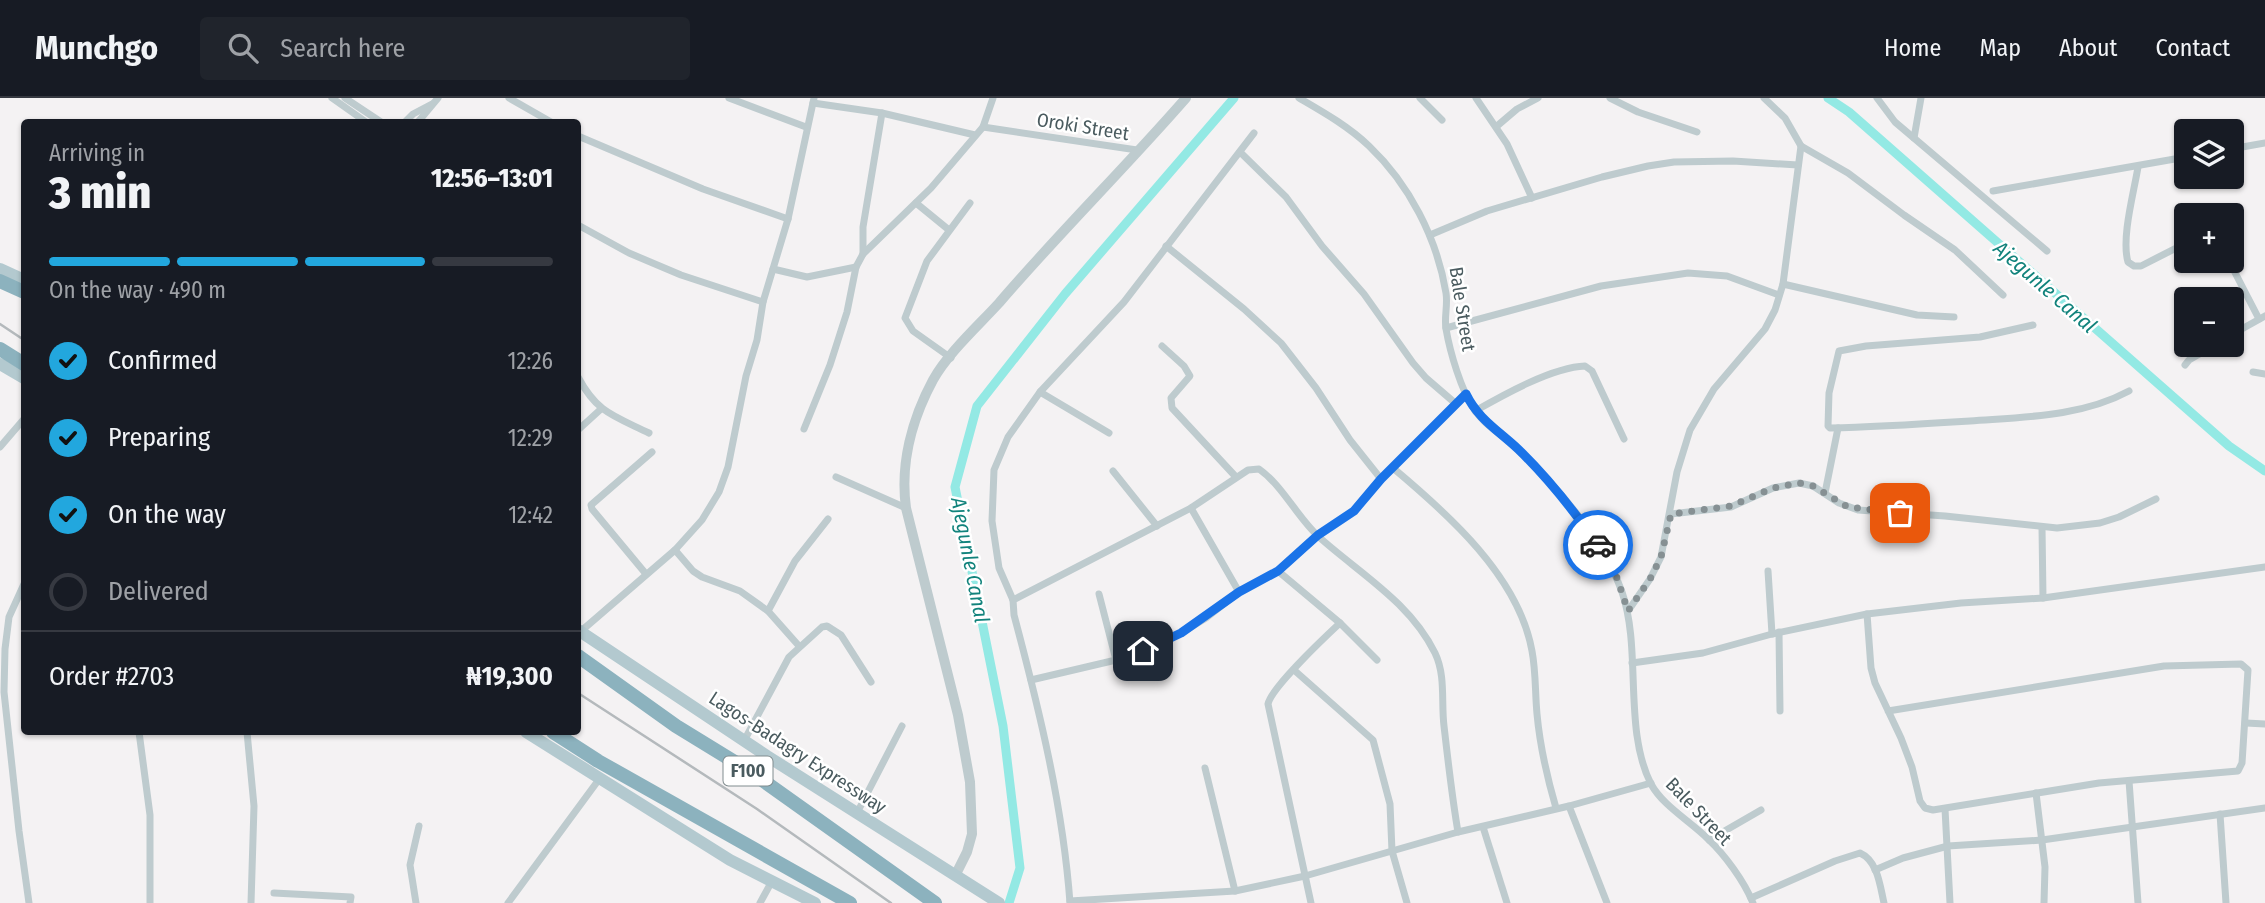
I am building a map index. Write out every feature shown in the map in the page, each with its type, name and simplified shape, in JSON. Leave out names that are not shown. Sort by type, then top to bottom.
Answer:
[{"type":"highway","points":[[0,281],[21,291]]},
{"type":"highway","points":[[0,349],[21,362]]},
{"type":"highway","name":"F100","points":[[581,658],[676,726],[751,772],[935,903]]},
{"type":"highway","points":[[558,735],[610,768],[850,903]]},
{"type":"main road","points":[[0,268],[21,278]]},
{"type":"main road","points":[[0,363],[21,376]]},
{"type":"main road","name":"Lagos-Badagry Expressway","points":[[581,632],[744,741],[994,900]]},
{"type":"main road","points":[[531,735],[730,860],[815,903]]},
{"type":"street","points":[[332,98],[362,119]]},
{"type":"street","points":[[345,98],[376,119]]},
{"type":"street","points":[[420,119],[439,98]]},
{"type":"street","points":[[509,98],[546,119]]},
{"type":"street","points":[[729,98],[806,127]]},
{"type":"street","points":[[804,429],[830,365],[847,312],[856,267],[863,254],[916,203],[983,127],[993,98]]},
{"type":"street","points":[[956,874],[972,834],[970,782],[958,715],[906,508],[906,458],[911,436],[934,377],[1044,250],[1186,98]]},
{"type":"street","name":"Bale Street","points":[[1299,98],[1349,130],[1386,162],[1402,184],[1430,234],[1447,295],[1446,328],[1466,394],[1475,411],[1525,457],[1584,525],[1614,569],[1628,611],[1639,743],[1651,783],[1658,795],[1721,853],[1752,901]]},
{"type":"street","points":[[1420,98],[1442,120]]},
{"type":"street","points":[[1476,98],[1497,126],[1532,198]]},
{"type":"street","points":[[1497,126],[1517,109],[1538,98]]},
{"type":"street","points":[[1610,98],[1638,112],[1697,132]]},
{"type":"street","points":[[1764,98],[1785,118],[1801,146],[1848,173],[1955,250],[2003,295]]},
{"type":"street","points":[[1877,98],[1888,115],[2047,251]]},
{"type":"street","points":[[1914,138],[1921,98]]},
{"type":"street","points":[[581,629],[675,550],[710,507],[728,467],[763,302],[788,219],[813,101],[882,113],[975,135]]},
{"type":"street","points":[[408,119],[432,104]]},
{"type":"street","points":[[863,254],[863,228],[882,113]]},
{"type":"street","name":"Oroki Street","points":[[983,127],[1137,150]]},
{"type":"street","points":[[1254,133],[1124,302],[1040,392],[1008,437],[994,470],[991,503],[993,540],[999,568],[1013,600],[1014,615],[1031,680],[1060,826],[1070,902],[1235,891],[1305,876],[1458,832],[1569,806],[1651,783]]},
{"type":"street","points":[[581,137],[703,189],[788,219]]},
{"type":"street","points":[[2244,147],[2265,143]]},
{"type":"street","points":[[1628,611],[1661,557],[1677,472],[1690,430],[1713,389],[1765,328],[1775,310],[1783,284],[1801,146]]},
{"type":"street","points":[[1240,152],[1286,197],[1322,246],[1364,294],[1419,370],[1455,403]]},
{"type":"street","points":[[1993,191],[2174,160]]},
{"type":"street","points":[[1430,234],[1487,211],[1602,177],[1674,162],[1733,161],[1798,165]]},
{"type":"street","points":[[2138,167],[2129,231],[2129,262],[2134,266],[2141,266],[2174,249]]},
{"type":"street","points":[[916,203],[948,230]]},
{"type":"street","points":[[950,358],[913,331],[905,318],[921,270],[970,203]]},
{"type":"street","points":[[581,227],[629,253],[681,275],[763,302]]},
{"type":"street","points":[[1166,246],[1244,309],[1281,343],[1381,479]]},
{"type":"street","points":[[773,269],[807,277],[856,267]]},
{"type":"street","points":[[1446,328],[1601,286],[1688,273],[1727,276],[1779,295]]},
{"type":"street","points":[[2236,273],[2262,318],[2244,328]]},
{"type":"street","points":[[1783,284],[1917,314],[1954,317]]},
{"type":"street","points":[[2032,326],[1980,337],[1846,348],[1839,351],[1829,393],[1827,424],[1830,428],[1838,428],[2033,416],[2072,411],[2108,402],[2129,391]]},
{"type":"street","points":[[1162,346],[1184,366],[1190,376],[1171,398],[1172,408],[1236,477]]},
{"type":"street","points":[[2185,365],[2194,357]]},
{"type":"street","points":[[1475,411],[1516,388],[1585,366],[1592,370],[1624,439]]},
{"type":"street","points":[[2253,372],[2265,374]]},
{"type":"street","points":[[581,381],[601,409],[649,433]]},
{"type":"street","points":[[1040,392],[1110,433]]},
{"type":"street","points":[[1031,680],[1116,660],[1181,633],[1239,592],[1278,571],[1318,535],[1354,511],[1381,479],[1466,394]]},
{"type":"street","points":[[581,427],[601,409]]},
{"type":"street","points":[[0,447],[21,422]]},
{"type":"street","points":[[1825,493],[1838,428]]},
{"type":"street","points":[[646,573],[591,505],[652,452]]},
{"type":"street","points":[[1013,600],[1191,508],[1253,468],[1263,471],[1318,535],[1386,592],[1419,627],[1435,653],[1441,673],[1444,729],[1458,832]]},
{"type":"street","points":[[1392,468],[1465,533],[1516,602],[1532,649],[1539,738],[1556,808]]},
{"type":"street","points":[[1113,471],[1157,526]]},
{"type":"street","points":[[836,477],[906,508]]},
{"type":"street","points":[[1671,514],[1731,506],[1788,484],[1813,486],[1839,503],[1858,510],[2057,528],[2100,523],[2156,499]]},
{"type":"street","points":[[1191,508],[1239,592]]},
{"type":"street","points":[[768,611],[795,562],[828,519]]},
{"type":"street","points":[[2042,527],[2043,598]]},
{"type":"street","points":[[675,550],[693,571],[702,577],[740,591],[768,611],[799,646]]},
{"type":"street","points":[[1632,663],[1703,653],[1775,633],[1867,614],[1961,603],[2043,598],[2265,566]]},
{"type":"street","points":[[1278,571],[1340,623],[1377,660]]},
{"type":"street","points":[[1768,571],[1780,711]]},
{"type":"street","points":[[21,591],[9,617],[4,692],[29,903]]},
{"type":"street","points":[[1100,594],[1116,660]]},
{"type":"street","points":[[1867,614],[1871,668],[1875,683],[1912,767],[1920,801],[1925,808],[1945,809],[2099,783],[2238,771],[2241,768],[2246,723],[2248,670],[2241,664],[2164,666],[1888,711]]},
{"type":"street","points":[[1311,903],[1268,704],[1269,698],[1340,623]]},
{"type":"street","points":[[744,741],[781,670],[799,646],[822,626],[834,629],[841,635],[871,681]]},
{"type":"street","points":[[1294,670],[1373,740],[1390,804],[1392,851],[1407,903]]},
{"type":"street","points":[[2246,723],[2265,724]]},
{"type":"street","points":[[857,813],[902,726]]},
{"type":"street","points":[[139,735],[150,815],[150,903]]},
{"type":"street","points":[[247,735],[254,806],[251,903]]},
{"type":"street","points":[[1205,768],[1235,891]]},
{"type":"street","points":[[508,903],[600,778]]},
{"type":"street","points":[[2129,781],[2138,903]]},
{"type":"street","points":[[2036,793],[2045,867],[2044,903]]},
{"type":"street","points":[[1569,806],[1607,903]]},
{"type":"street","points":[[1875,870],[1903,858],[1948,846],[2042,840],[2265,808]]},
{"type":"street","points":[[1945,809],[1950,903]]},
{"type":"street","points":[[1709,840],[1761,810]]},
{"type":"street","points":[[2220,814],[2226,903]]},
{"type":"street","points":[[416,903],[410,865],[419,825]]},
{"type":"street","points":[[1483,827],[1507,903]]},
{"type":"street","points":[[1752,901],[1852,854],[1860,853],[1867,856],[1875,870],[1884,903]]},
{"type":"street","points":[[760,903],[772,881]]},
{"type":"street","points":[[274,893],[351,897],[350,903]]},
{"type":"waterway","name":"Ajegunle Canal","points":[[1009,903],[1020,868],[1003,726],[955,487],[977,406],[1065,294],[1234,98]]},
{"type":"waterway","name":"Ajegunle Canal","points":[[1828,98],[1849,112],[2229,446],[2265,471]]},
{"type":"railway","points":[[0,324],[21,338]]},
{"type":"railway","points":[[581,695],[757,809],[891,903]]},
{"type":"way so far","points":[[1598,545],[1614,569],[1628,611],[1661,557],[1671,514],[1731,506],[1762,495],[1773,488],[1799,483],[1813,486],[1839,503],[1858,510],[1900,513]]},
{"type":"route","points":[[1143,651],[1181,633],[1206,618],[1239,592],[1278,571],[1318,535],[1354,511],[1381,479],[1466,394],[1475,411],[1518,449],[1565,502],[1598,545]]}]
